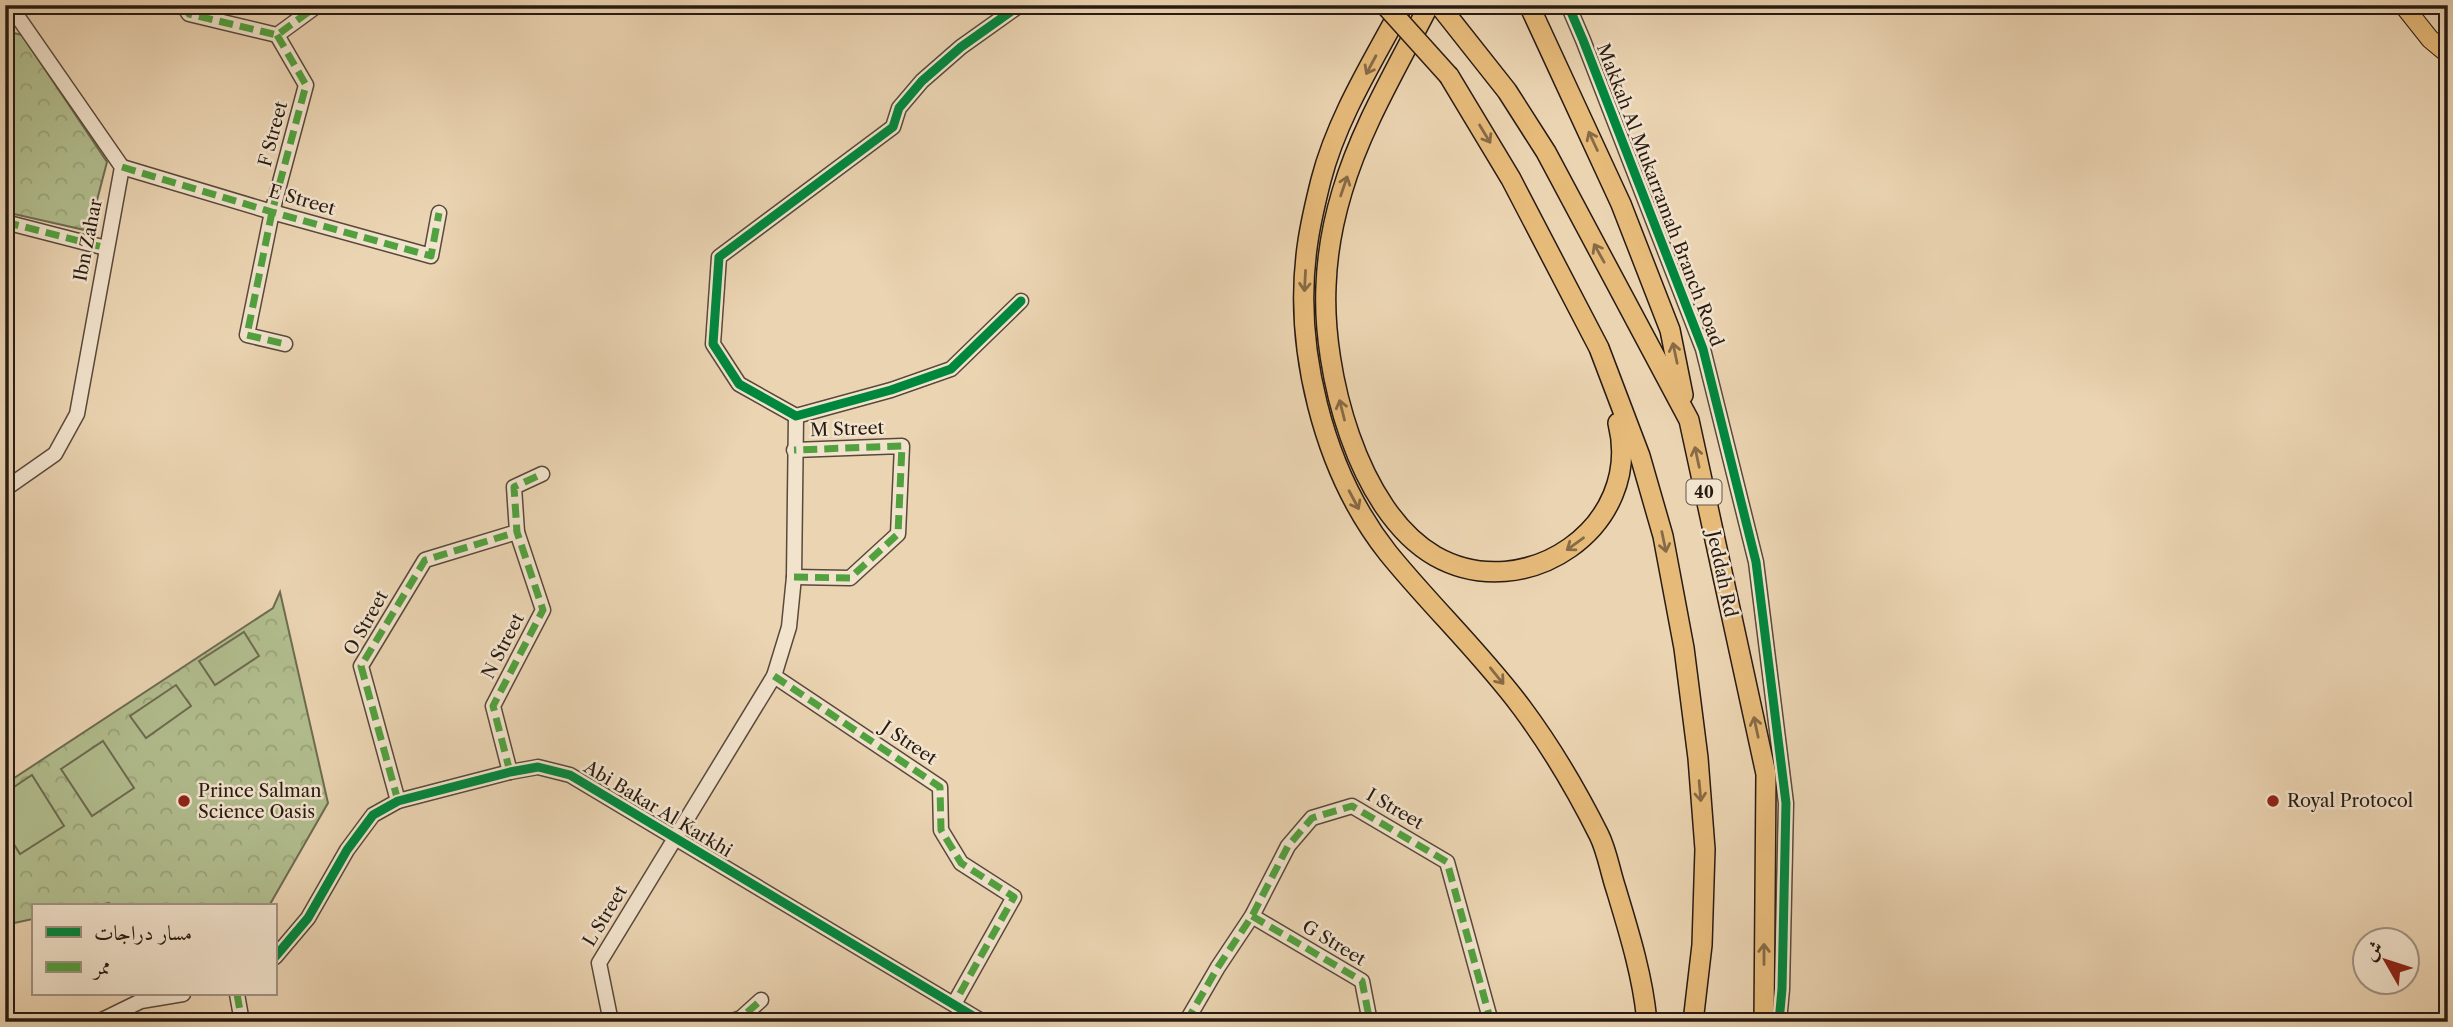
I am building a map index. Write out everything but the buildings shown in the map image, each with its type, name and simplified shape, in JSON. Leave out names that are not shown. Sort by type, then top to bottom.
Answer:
[{"type":"highway","points":[[1385,5],[1448,76],[1511,179],[1599,348],[1640,456],[1663,536],[1684,648],[1698,758],[1705,849],[1702,945],[1693,1022]]},
{"type":"highway","points":[[1403,5],[1342,122],[1322,178],[1307,242],[1304,303],[1309,371],[1327,437],[1353,501],[1387,551],[1476,651],[1523,710],[1562,769],[1600,837],[1630,938],[1647,1022]]},
{"type":"highway","points":[[1429,5],[1362,137],[1346,181],[1332,240],[1326,287],[1328,332],[1335,384],[1347,429],[1384,509],[1414,540],[1435,556],[1463,566],[1497,573],[1529,567],[1560,555],[1587,535],[1611,502],[1622,472],[1622,439],[1599,348]]},
{"type":"highway","name":"Jeddah Rd","points":[[1439,5],[1507,91],[1546,152],[1689,420],[1766,774],[1764,1022]]},
{"type":"highway","points":[[1529,5],[1622,204],[1670,330],[1689,420]]},
{"type":"main road","points":[[2403,5],[2430,39],[2448,54]]},
{"type":"street","points":[[183,5],[189,14],[277,35],[318,5]]},
{"type":"street","points":[[1020,5],[961,47],[922,81],[899,108],[893,127],[719,257],[713,344],[739,384],[796,416],[891,390],[951,369],[1021,301]]},
{"type":"street","name":"Makkah Al Mukarramah Branch Road","points":[[1567,5],[1703,349],[1756,562],[1786,803],[1782,1002],[1779,1022]]},
{"type":"street","points":[[9,6],[122,167]]},
{"type":"street","name":"F Street","points":[[277,35],[306,85],[272,212],[247,335],[285,344]]},
{"type":"street","name":"E Street","points":[[122,167],[431,256],[439,214]]},
{"type":"street","name":"Ibn Zahar","points":[[5,489],[55,454],[76,414],[122,167]]},
{"type":"street","points":[[5,222],[106,248]]},
{"type":"street","name":"M Street","points":[[676,837],[774,676],[789,626],[794,577],[796,416]]},
{"type":"street","name":"M Street","points":[[794,450],[902,446],[898,534],[850,578],[794,577]]},
{"type":"street","name":"N Street","points":[[510,772],[493,706],[543,610],[517,532],[514,487],[542,474]]},
{"type":"street","name":"O Street","points":[[398,801],[360,666],[425,560],[517,532]]},
{"type":"street","name":"J Street","points":[[774,676],[940,787],[941,830],[961,863],[1014,897],[954,1004]]},
{"type":"street","name":"Abi Bakar Al Karkhi","points":[[276,956],[308,918],[346,850],[373,814],[398,801],[538,767],[570,775],[983,1022]]},
{"type":"street","name":"I Street","points":[[1186,1022],[1252,916],[1288,846],[1312,818],[1352,806],[1447,862],[1491,1022]]},
{"type":"street","name":"L Street","points":[[611,1022],[599,963],[676,837]]},
{"type":"street","name":"G Street","points":[[1252,916],[1362,981],[1370,1022]]},
{"type":"street","points":[[98,1022],[141,1002],[172,996]]},
{"type":"street","points":[[237,996],[242,1022]]},
{"type":"street","points":[[729,1022],[741,1018],[761,1000]]},
{"type":"green space","points":[[5,31],[22,35],[107,162],[89,231],[5,212]]},
{"type":"green space","points":[[280,592],[328,803],[270,904],[32,904],[32,919],[5,925],[5,784],[273,608]]},
{"type":"green space","points":[[244,632],[259,656],[215,685],[199,661]]},
{"type":"green space","points":[[176,685],[191,706],[146,738],[130,716]]},
{"type":"green space","points":[[103,741],[134,788],[92,816],[61,769]]},
{"type":"green space","points":[[32,775],[64,826],[20,854],[5,830],[5,793]]},
{"type":"marked path","points":[[183,5],[189,14],[277,35],[318,5]]},
{"type":"marked path","points":[[277,35],[306,85],[272,212],[247,335],[285,344]]},
{"type":"marked path","points":[[122,167],[431,256],[439,213]]},
{"type":"marked path","points":[[5,222],[106,248]]},
{"type":"marked path","points":[[794,450],[902,446],[898,534],[850,578],[794,577]]},
{"type":"marked path","points":[[510,772],[493,706],[543,610],[517,532],[514,487],[542,474]]},
{"type":"marked path","points":[[398,801],[361,666],[425,560],[517,532]]},
{"type":"marked path","points":[[774,676],[940,787],[941,830],[961,863],[1014,897],[954,1004]]},
{"type":"marked path","points":[[1186,1022],[1252,916],[1288,846],[1312,818],[1352,806],[1447,862],[1491,1022]]},
{"type":"marked path","points":[[1252,916],[1362,981],[1370,1022]]},
{"type":"marked path","points":[[237,996],[242,1022]]},
{"type":"marked path","points":[[729,1022],[741,1018],[761,1000]]},
{"type":"cycle path","points":[[1020,5],[961,47],[922,81],[899,108],[893,127],[719,257],[713,344],[739,384],[796,416],[891,390],[951,369],[1021,301]]},
{"type":"cycle path","points":[[1568,5],[1703,349],[1756,562],[1786,803],[1779,1022]]},
{"type":"cycle path","points":[[276,956],[308,918],[347,850],[373,815],[398,801],[538,767],[570,775],[983,1022]]},
{"type":"place","name":"Prince Salman Science Oasis","points":[[184,801]]},
{"type":"place","name":"Royal Protocol","points":[[2273,801]]}]
